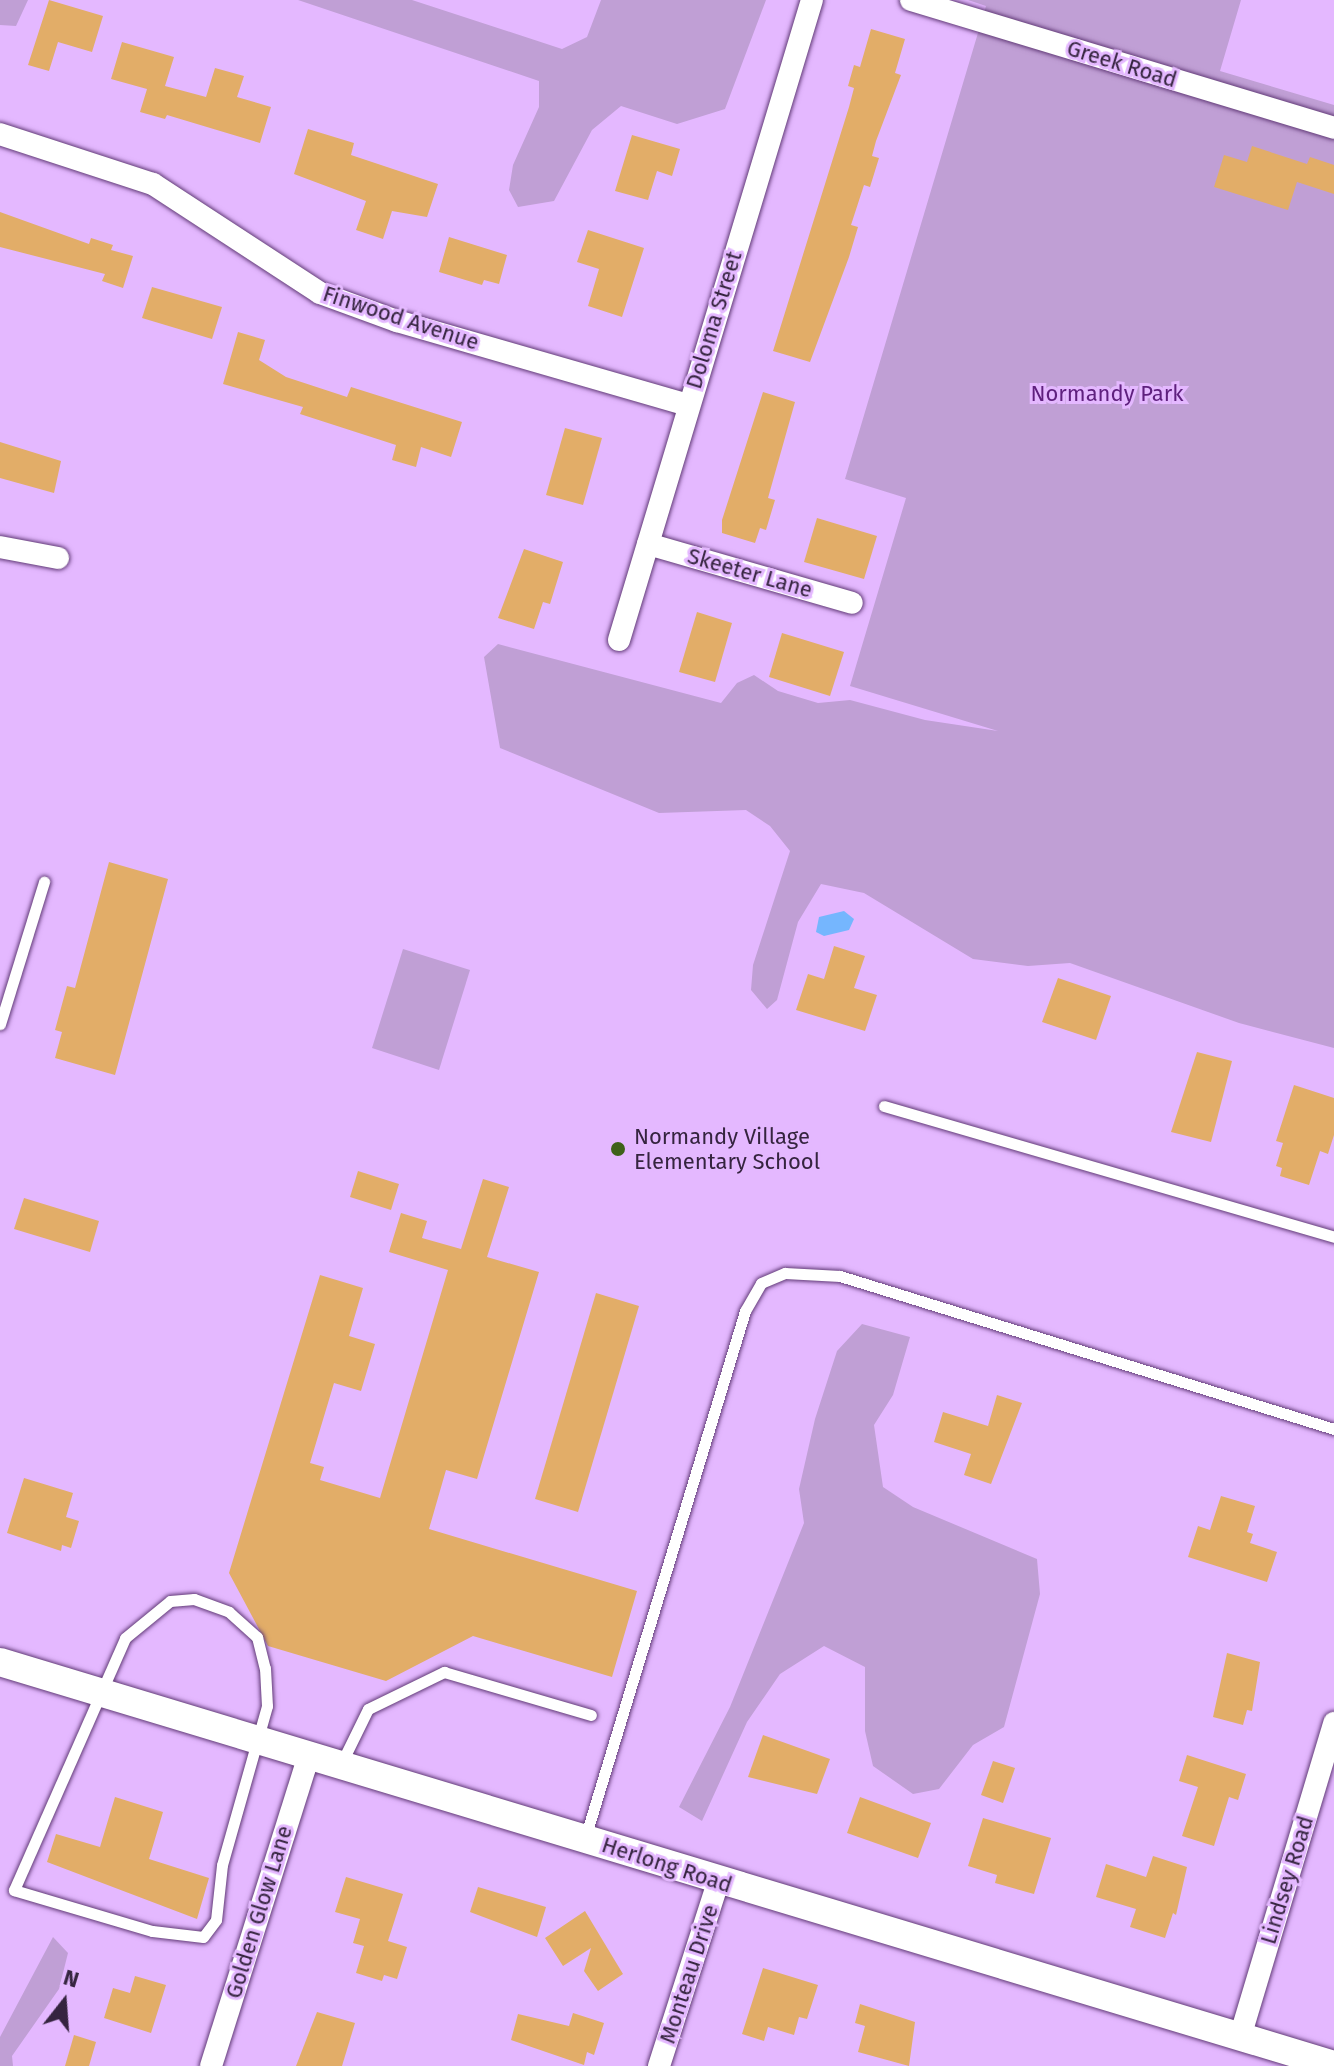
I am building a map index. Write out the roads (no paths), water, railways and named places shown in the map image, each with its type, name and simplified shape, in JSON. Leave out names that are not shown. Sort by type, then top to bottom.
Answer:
[{"type":"street","name":"Doloma Street","points":[[619,640],[812,0]]},
{"type":"street","name":"Greek Road","points":[[911,0],[1334,128]]},
{"type":"street","name":"Finwood Avenue","points":[[0,134],[153,184],[320,293],[397,321],[688,405]]},
{"type":"street","name":"Skeeter Lane","points":[[648,544],[852,603]]},
{"type":"street","points":[[0,547],[58,558]]},
{"type":"street","name":"Herlong Road","points":[[0,1662],[308,1758],[585,1838],[718,1882],[1334,2065]]},
{"type":"street","name":"Lindsey Road","points":[[1240,2037],[1334,1723]]},
{"type":"street","name":"Golden Glow Lane","points":[[211,2066],[308,1758]]},
{"type":"street","name":"Monteau Drive","points":[[659,2066],[718,1882]]},
{"type":"lane","points":[[0,1024],[44,882]]},
{"type":"lane","points":[[884,1106],[1334,1237]]},
{"type":"lane","points":[[585,1838],[745,1311],[761,1283],[785,1273],[840,1276],[1334,1429]]},
{"type":"lane","points":[[194,1599],[229,1612],[257,1637],[267,1706],[257,1741],[222,1865],[216,1920],[203,1937],[152,1931],[14,1890],[48,1803],[102,1695],[125,1638],[170,1601],[194,1599]]},
{"type":"lane","points":[[340,1767],[368,1709],[444,1672],[591,1715]]},
{"type":"water","points":[[844,911],[854,919],[849,930],[824,936],[816,932],[819,917]]},
{"type":"place","name":"Normandy Village Elementary School","points":[[618,1149]]},
{"type":"park label","name":"Normandy Park","points":[[1107,394]]}]
